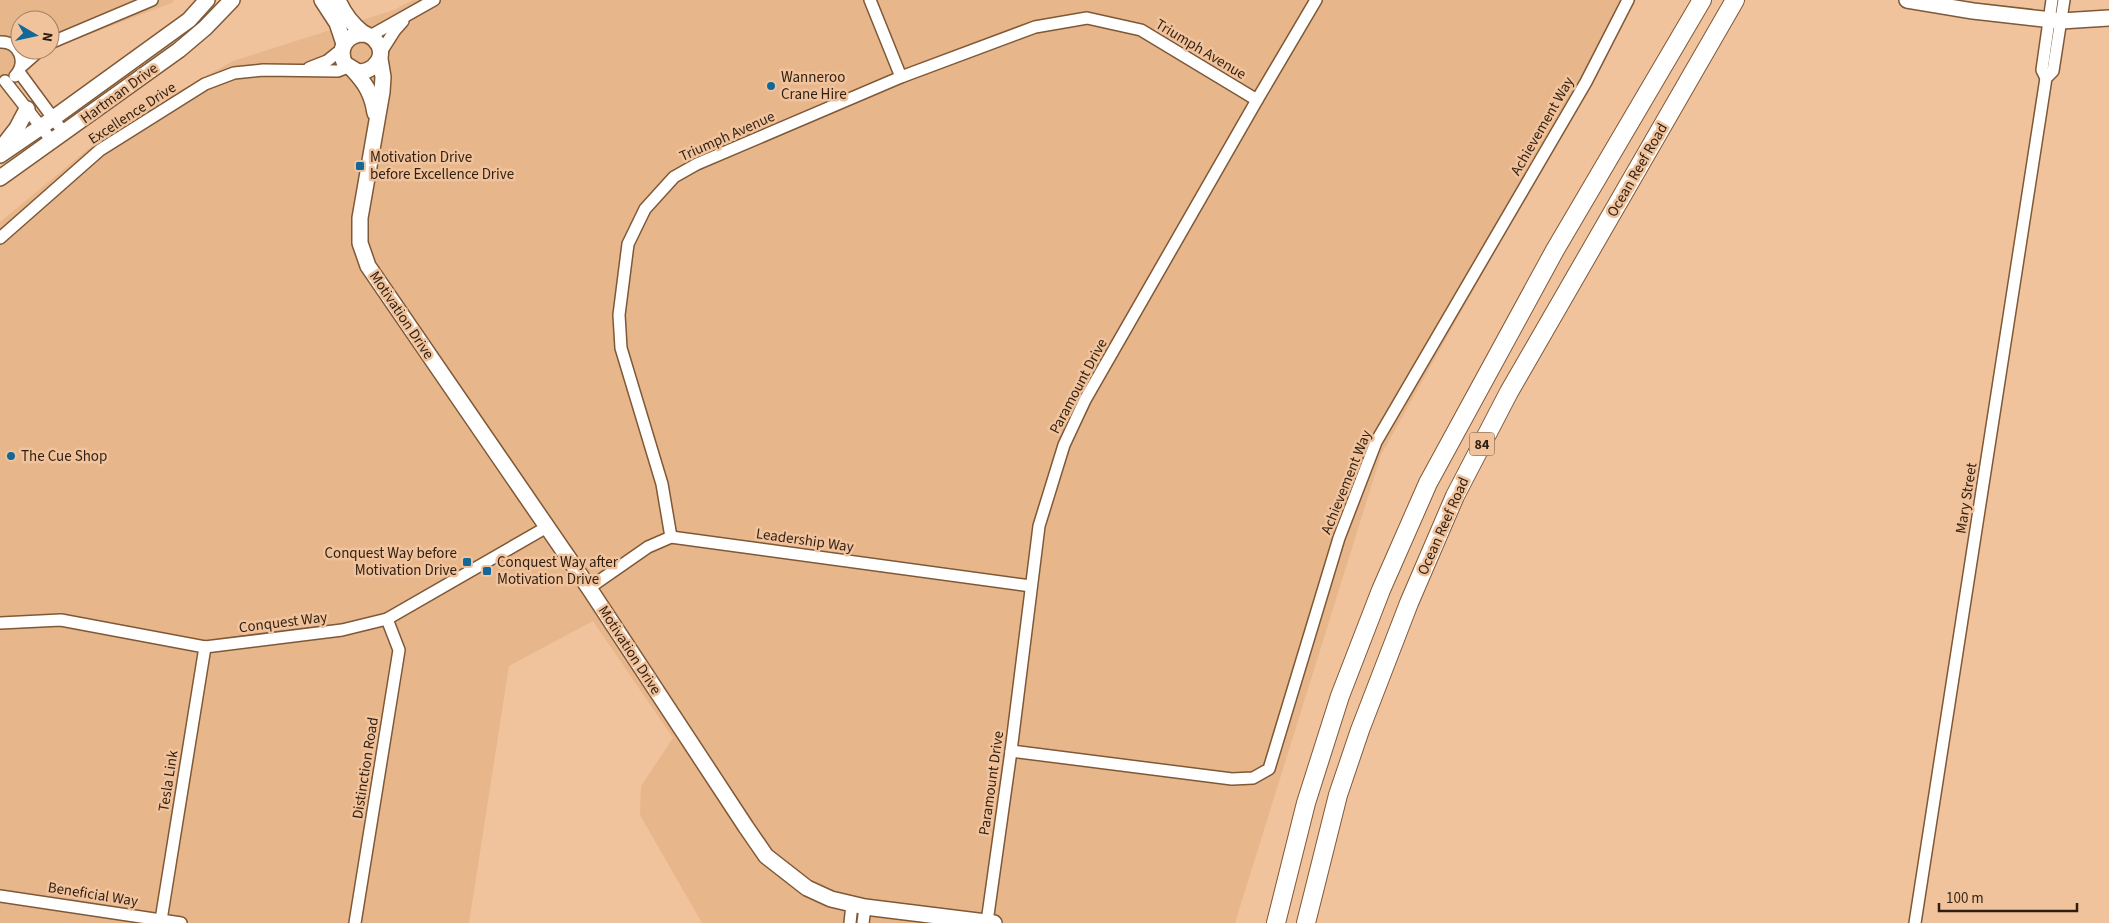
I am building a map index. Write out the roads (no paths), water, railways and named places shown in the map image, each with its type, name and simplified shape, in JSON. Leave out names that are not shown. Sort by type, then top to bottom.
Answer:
[{"type":"main road","points":[[1628,124],[1653,62],[1689,0]]},
{"type":"main road","name":"Ocean Reef Road","points":[[1276,923],[1306,803],[1337,705],[1388,572],[1428,483],[1555,250],[1702,0]]},
{"type":"main road","name":"Ocean Reef Road","points":[[1306,923],[1338,795],[1360,730],[1408,603],[1455,496],[1509,392],[1735,0]]},
{"type":"street","points":[[60,39],[152,0]]},
{"type":"street","name":"Hartman Drive","points":[[0,155],[188,20],[207,0]]},
{"type":"street","name":"Hartman Drive","points":[[0,178],[179,50],[205,28],[232,0]]},
{"type":"street","points":[[322,0],[336,23],[343,46],[343,59],[350,69],[358,72],[369,71],[377,64],[394,30],[409,14]]},
{"type":"street","points":[[338,0],[349,19],[375,40],[380,55]]},
{"type":"street","points":[[343,46],[352,36],[367,35],[434,0]]},
{"type":"street","points":[[870,0],[901,76]]},
{"type":"street","name":"Paramount Drive","points":[[990,922],[1039,526],[1064,445],[1085,400],[1256,100],[1316,0]]},
{"type":"street","name":"Achievement Way","points":[[1012,751],[1232,779],[1253,778],[1269,769],[1339,538],[1376,442],[1586,82],[1628,0]]},
{"type":"street","points":[[1907,0],[1973,11],[2055,20],[2109,18]]},
{"type":"street","name":"Mary Street","points":[[1915,923],[2046,78],[2052,71],[2055,20],[2052,0]]},
{"type":"street","name":"Mary Street","points":[[2055,20],[2064,0]]},
{"type":"street","name":"Triumph Avenue","points":[[671,537],[662,484],[621,348],[619,315],[628,244],[645,209],[674,177],[697,164],[901,76],[1035,27],[1087,18],[1141,30],[1256,100]]},
{"type":"street","name":"Excellence Drive","points":[[305,69],[321,64],[343,46]]},
{"type":"street","name":"Motivation Drive","points":[[380,55],[383,86],[360,218],[360,243],[368,266],[589,588],[766,856],[807,888],[831,899],[858,906],[990,922]]},
{"type":"street","points":[[20,60],[20,69],[54,118],[58,137]]},
{"type":"street","points":[[3,81],[11,80],[29,60]]},
{"type":"street","name":"Excellence Drive","points":[[0,238],[100,150],[205,84],[234,74],[263,70],[305,69],[338,71],[350,69]]},
{"type":"street","name":"Motivation Drive","points":[[350,69],[366,84],[371,92],[376,124]]},
{"type":"street","points":[[3,81],[41,127],[58,137]]},
{"type":"street","points":[[0,150],[27,109]]},
{"type":"street","name":"Conquest Way","points":[[0,623],[61,620],[205,647],[342,630],[387,619],[547,527]]},
{"type":"street","name":"Leadership Way","points":[[589,588],[648,546],[671,537],[1031,586]]},
{"type":"street","name":"Distinction Road","points":[[355,923],[399,650],[387,619]]},
{"type":"street","name":"Tesla Link","points":[[161,920],[205,647]]},
{"type":"street","name":"Beneficial Way","points":[[0,896],[181,923]]},
{"type":"street","points":[[850,923],[858,906]]},
{"type":"street","points":[[858,906],[863,923]]},
{"type":"place","name":"Wanneroo Crane Hire","points":[[771,86]]},
{"type":"place","name":"Motivation Drive before Excellence Drive","points":[[360,166]]},
{"type":"place","name":"The Cue Shop","points":[[11,456]]},
{"type":"place","name":"Conquest Way before Motivation Drive","points":[[467,562]]},
{"type":"place","name":"Conquest Way after Motivation Drive","points":[[487,571]]}]
